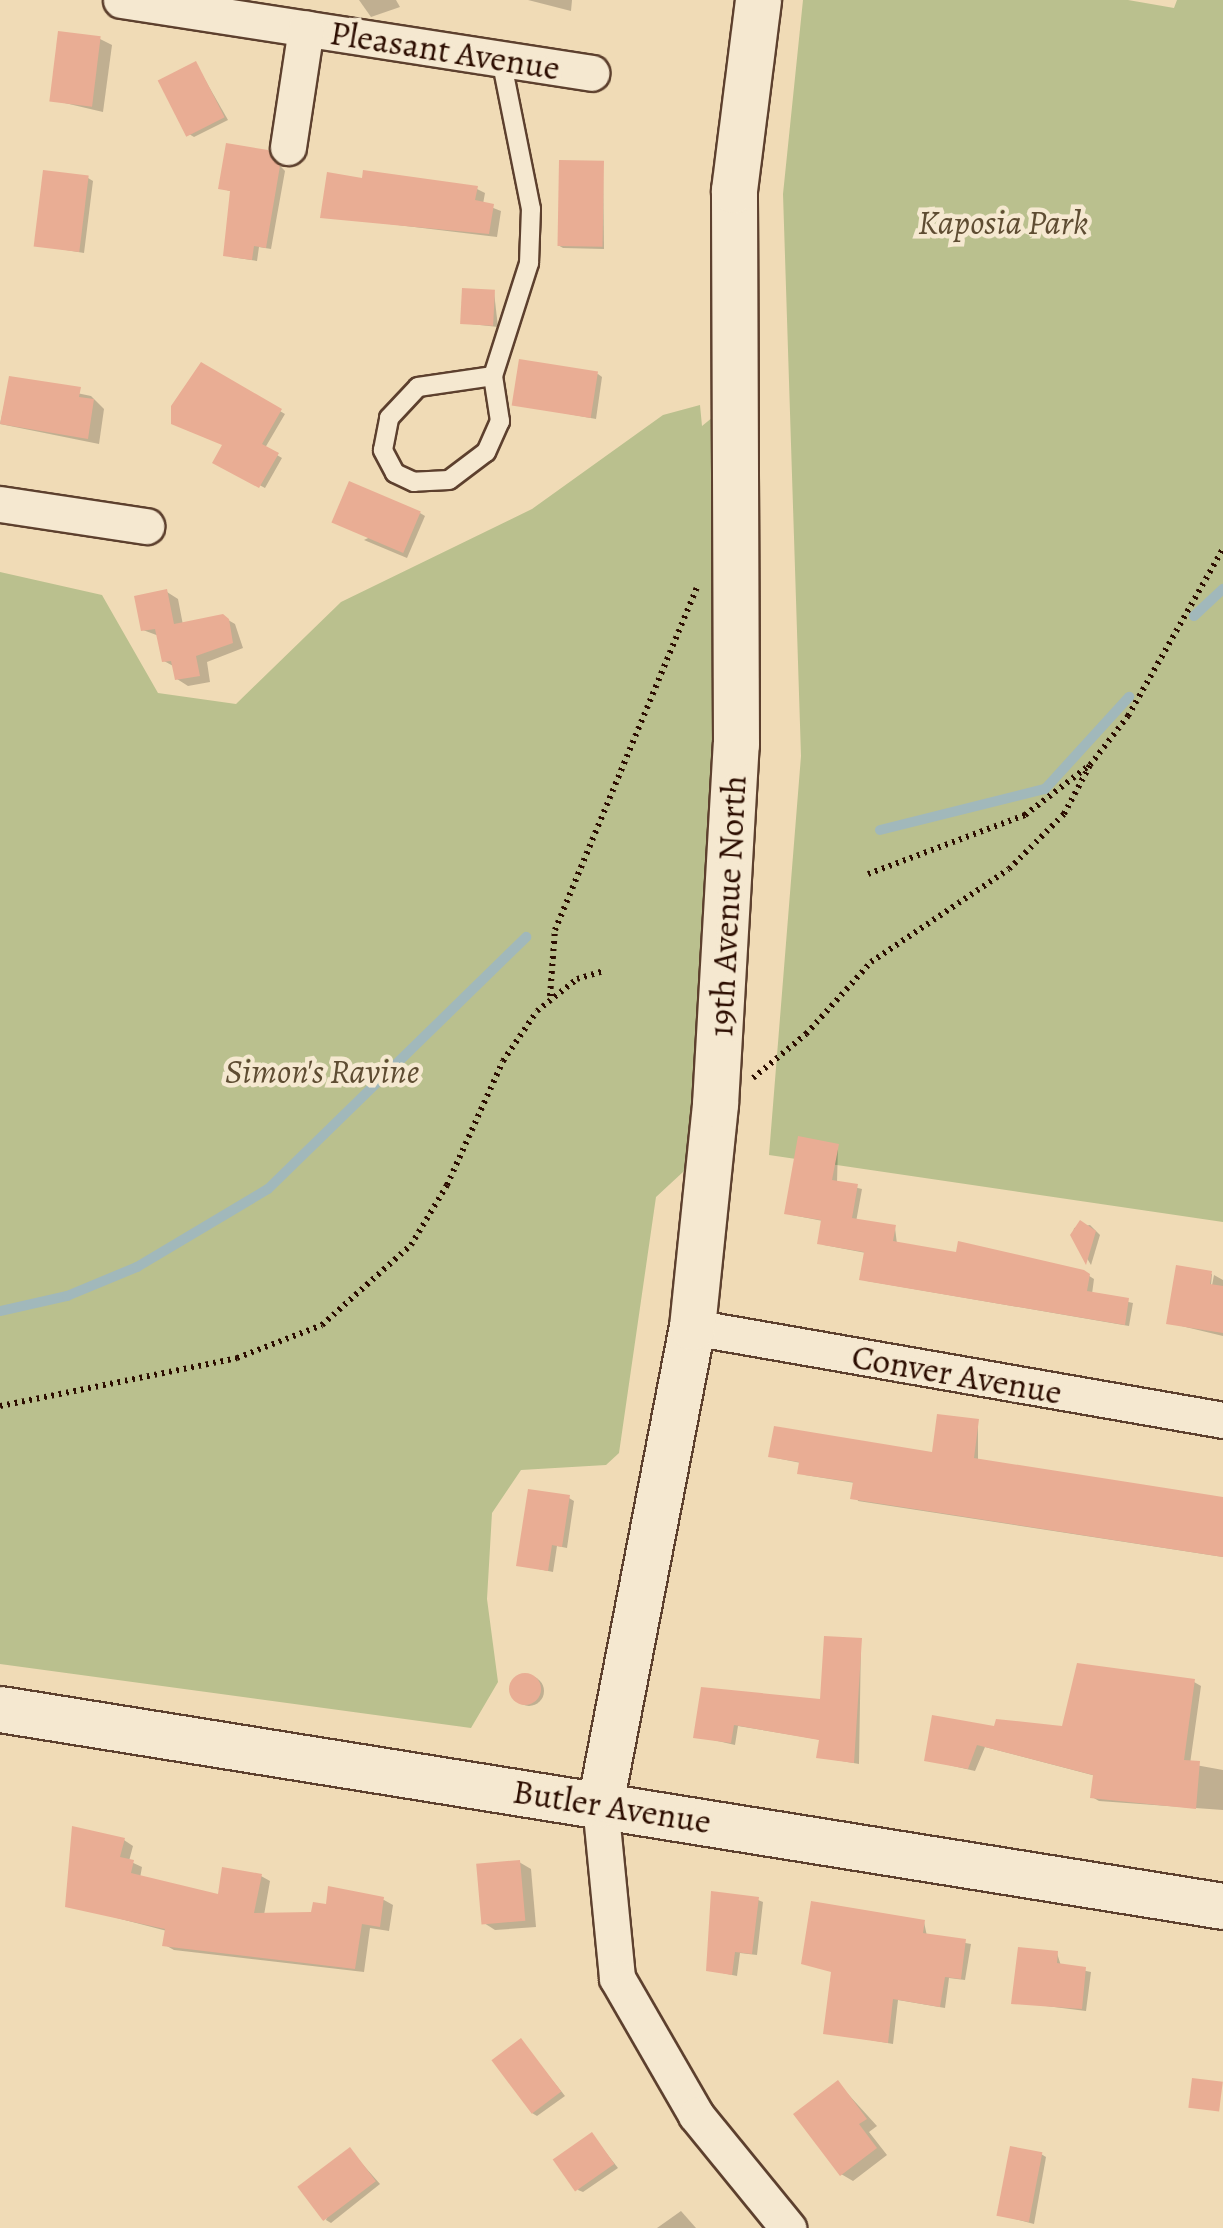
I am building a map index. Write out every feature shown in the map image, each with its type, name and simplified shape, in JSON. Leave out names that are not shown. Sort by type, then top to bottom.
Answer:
[{"type":"street","name":"Pleasant Avenue","points":[[121,0],[591,73]]},
{"type":"street","name":"19th Avenue North","points":[[600,1804],[692,1327],[715,1104],[736,744],[734,190],[758,0]]},
{"type":"street","points":[[288,146],[306,28]]},
{"type":"street","points":[[0,504],[146,526]]},
{"type":"street","name":"Conver Avenue","points":[[692,1327],[1223,1420]]},
{"type":"street","name":"Butler Avenue","points":[[0,1710],[1223,1906]]},
{"type":"street","points":[[600,1804],[618,1978],[696,2115],[788,2228]]},
{"type":"lane","points":[[494,376],[434,382],[403,399],[384,434],[386,464],[395,474],[414,482],[449,480],[486,452],[500,422],[494,376],[533,242],[501,59]]},
{"type":"path","points":[[550,996],[560,919],[698,586],[736,528]]},
{"type":"path","points":[[715,1104],[779,1060],[872,962],[1009,869],[1064,814],[1090,765],[1138,700],[1223,548]]},
{"type":"path","points":[[868,874],[1026,815],[1090,765]]},
{"type":"path","points":[[0,1406],[237,1358],[322,1324],[411,1246],[447,1185],[503,1061],[550,996],[604,970]]},
{"type":"green space","name":"Kaposia Park","points":[[803,0],[1128,0],[1174,8],[1177,0],[1223,0],[1223,1222],[769,1155],[801,756],[783,194]]},
{"type":"green space","name":"Simon's Ravine","points":[[735,399],[710,1147],[656,1197],[619,1453],[606,1465],[521,1470],[492,1513],[487,1599],[498,1682],[471,1728],[0,1664],[0,572],[102,595],[158,693],[236,704],[341,602],[532,509],[663,415],[700,405],[702,426]]},
{"type":"building","points":[[58,31],[101,36],[92,107],[49,101]]},
{"type":"building","points":[[196,61],[225,117],[186,137],[158,81]]},
{"type":"building","points":[[226,143],[268,150],[280,166],[266,248],[254,246],[252,260],[223,256],[230,191],[218,189]]},
{"type":"building","points":[[559,160],[604,161],[602,247],[557,246]]},
{"type":"building","points":[[43,170],[89,176],[79,252],[34,246]]},
{"type":"building","points":[[363,170],[478,186],[475,200],[494,204],[489,234],[320,218],[327,172],[362,178]]},
{"type":"building","points":[[462,288],[495,290],[493,326],[460,324]]},
{"type":"building","points":[[519,359],[598,372],[591,418],[512,405]]},
{"type":"building","points":[[201,362],[282,409],[262,444],[279,453],[259,488],[212,463],[222,445],[171,424],[171,406]]},
{"type":"building","points":[[9,376],[81,387],[79,397],[94,399],[88,439],[0,424]]},
{"type":"building","points":[[349,481],[421,511],[403,553],[331,522]]},
{"type":"building","points":[[167,589],[174,624],[223,614],[229,619],[233,643],[196,656],[200,676],[175,680],[171,661],[162,662],[155,629],[141,631],[134,596]]},
{"type":"building","points":[[798,1136],[839,1144],[832,1180],[858,1184],[852,1218],[896,1225],[893,1241],[956,1252],[958,1241],[1084,1270],[1090,1274],[1087,1291],[1129,1298],[1125,1325],[859,1280],[864,1252],[817,1244],[821,1220],[784,1214]]},
{"type":"building","points":[[1080,1220],[1096,1231],[1086,1265],[1070,1235]]},
{"type":"building","points":[[1176,1265],[1212,1271],[1210,1284],[1223,1286],[1223,1333],[1166,1324]]},
{"type":"building","points":[[937,1414],[979,1419],[974,1458],[1223,1497],[1223,1557],[850,1499],[853,1482],[797,1474],[799,1462],[768,1457],[774,1426],[932,1452]]},
{"type":"building","points":[[528,1489],[570,1495],[562,1547],[552,1545],[548,1571],[516,1566]]},
{"type":"building","points":[[824,1636],[862,1638],[854,1763],[816,1758],[819,1740],[734,1725],[731,1743],[693,1738],[701,1687],[820,1699]]},
{"type":"building","points":[[1077,1663],[1195,1679],[1184,1760],[1200,1761],[1196,1809],[1090,1798],[1093,1775],[977,1745],[968,1769],[924,1761],[932,1715],[994,1726],[996,1719],[1062,1726]]},
{"type":"building","points":[[525,1673],[536,1678],[541,1689],[536,1700],[525,1705],[514,1700],[509,1689],[514,1678]]},
{"type":"building","points":[[72,1826],[125,1838],[120,1857],[134,1860],[131,1873],[218,1894],[222,1867],[262,1874],[254,1913],[311,1912],[313,1902],[326,1904],[328,1886],[384,1897],[380,1927],[362,1924],[355,1969],[162,1946],[165,1929],[65,1907]]},
{"type":"building","points":[[520,1860],[525,1921],[481,1925],[476,1864]]},
{"type":"building","points":[[711,1891],[759,1897],[752,1954],[735,1952],[732,1975],[706,1971]]},
{"type":"building","points":[[811,1901],[925,1920],[923,1933],[966,1939],[961,1979],[945,1977],[940,2007],[893,1999],[888,2043],[823,2034],[831,1972],[801,1964]]},
{"type":"building","points":[[1018,1947],[1058,1951],[1057,1963],[1086,1967],[1082,2009],[1011,2004]]},
{"type":"building","points":[[521,2038],[561,2092],[532,2114],[491,2060]]},
{"type":"building","points":[[1192,2078],[1223,2082],[1219,2112],[1188,2108]]},
{"type":"building","points":[[838,2080],[867,2119],[859,2124],[877,2148],[840,2176],[793,2114]]},
{"type":"building","points":[[592,2132],[614,2164],[575,2191],[553,2160]]},
{"type":"building","points":[[1010,2146],[1042,2152],[1029,2222],[996,2216]]},
{"type":"building","points":[[350,2147],[376,2181],[323,2221],[297,2187]]},
{"type":"waterway","points":[[1194,616],[1223,589]]},
{"type":"waterway","points":[[880,830],[1045,789],[1129,697]]},
{"type":"waterway","points":[[0,1311],[67,1296],[137,1267],[268,1189],[526,937]]}]
